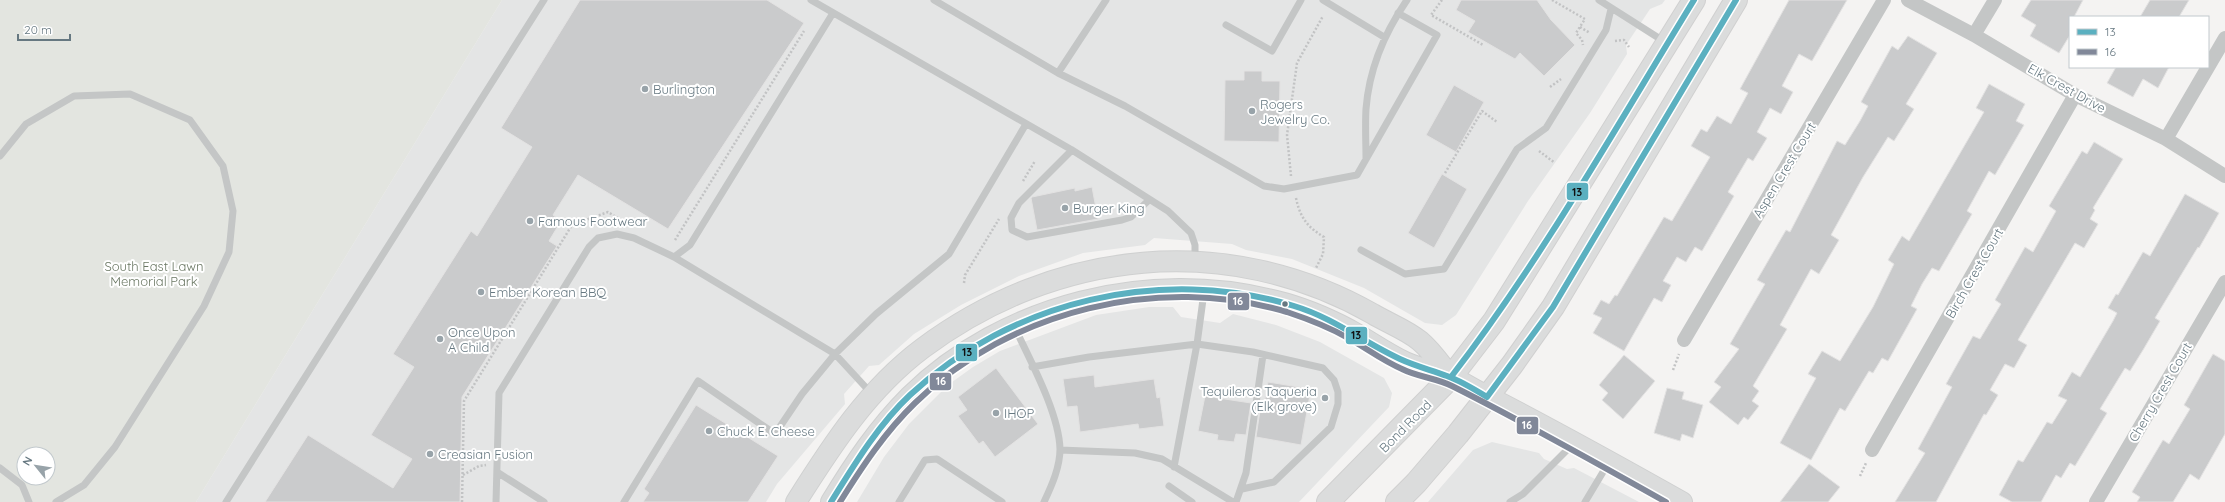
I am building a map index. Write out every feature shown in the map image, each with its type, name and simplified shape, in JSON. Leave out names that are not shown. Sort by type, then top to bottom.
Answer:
[{"type":"main road","name":"Bond Road","points":[[1328,502],[1451,377],[1494,321],[1521,280],[1694,0]]},
{"type":"main road","points":[[1398,502],[1421,478],[1487,396],[1553,307],[1736,0]]},
{"type":"street","name":"Aspen Crest Court","points":[[1684,340],[1884,0]]},
{"type":"street","name":"Elk Crest Drive","points":[[1908,0],[1974,35],[2075,96],[2166,139],[2225,176]]},
{"type":"street","points":[[1974,35],[1995,0]]},
{"type":"street","points":[[2209,65],[2225,38]]},
{"type":"street","points":[[2166,139],[2207,68]]},
{"type":"street","name":"Birch Crest Court","points":[[1872,450],[2075,96]]},
{"type":"street","points":[[796,502],[836,440],[872,394],[921,349],[967,318],[1012,295],[1060,278],[1105,267],[1141,262],[1172,260],[1251,269],[1284,276],[1343,298],[1421,341],[1451,377]]},
{"type":"street","points":[[1013,325],[1017,312],[1026,304],[1072,289],[1124,278],[1141,262]]},
{"type":"street","name":"Cherry Crest Court","points":[[2096,502],[2225,282]]},
{"type":"street","points":[[831,502],[863,450],[884,424],[911,395],[946,365],[981,342],[1013,325],[1072,303],[1114,294],[1146,290],[1204,290],[1237,293],[1294,306],[1347,328],[1406,362],[1451,377],[1682,502]]},
{"type":"lane","points":[[226,502],[544,0]]},
{"type":"lane","points":[[810,0],[1072,150],[1168,211],[1191,233],[1195,245],[1195,262]]},
{"type":"lane","points":[[934,0],[1058,73],[1126,106],[1264,186],[1284,189],[1357,175],[1437,35],[1398,12]]},
{"type":"lane","points":[[1058,73],[1106,0]]},
{"type":"lane","points":[[1226,26],[1272,51],[1302,0]]},
{"type":"lane","points":[[1323,0],[1384,37]]},
{"type":"lane","points":[[1366,159],[1366,109],[1374,71],[1384,37],[1398,12],[1407,0]]},
{"type":"lane","points":[[1599,0],[1667,43]]},
{"type":"lane","points":[[1361,250],[1405,274],[1444,269],[1517,149],[1546,128],[1606,30],[1611,9]]},
{"type":"lane","points":[[674,257],[690,245],[833,13]]},
{"type":"lane","points":[[0,156],[26,124],[74,96],[130,94],[190,120],[223,166],[233,211],[229,252],[204,306],[115,447],[84,486],[56,502]]},
{"type":"lane","points":[[624,502],[698,381],[775,434],[802,394],[835,354],[876,314],[949,254],[1026,124]]},
{"type":"lane","points":[[1072,150],[1019,204],[1011,218],[1012,230],[1027,237],[1122,220],[1131,217],[1149,200]]},
{"type":"lane","points":[[496,502],[499,393],[589,247],[598,238],[616,234],[634,238],[674,257],[835,354],[872,394]]},
{"type":"lane","points":[[1174,467],[1197,344],[1204,290]]},
{"type":"lane","points":[[1013,325],[1049,404],[1058,434],[1060,450],[1055,478],[1044,502]]},
{"type":"lane","points":[[1032,366],[1089,357],[1197,344],[1263,354],[1323,368],[1334,380],[1338,404],[1331,426],[1274,482],[1242,489]]},
{"type":"lane","points":[[1060,450],[1135,454],[1162,460],[1234,502],[1242,489],[1246,473],[1263,354]]},
{"type":"lane","points":[[1510,502],[1523,494],[1575,443]]},
{"type":"lane","points":[[899,502],[926,460],[937,459],[1002,502]]},
{"type":"lane","points":[[1585,502],[1609,462]]},
{"type":"lane","points":[[0,468],[22,485],[29,502]]},
{"type":"lane","points":[[497,472],[544,502]]},
{"type":"lane","points":[[1169,486],[1192,502]]},
{"type":"path","points":[[1442,0],[1431,15],[1483,45]]},
{"type":"path","points":[[1552,0],[1585,19],[1576,33],[1582,40],[1583,46],[1579,52]]},
{"type":"path","points":[[1315,270],[1323,254],[1324,237],[1310,229],[1300,216],[1293,187],[1287,134],[1297,63],[1323,16]]},
{"type":"path","points":[[1580,27],[1592,34]]},
{"type":"path","points":[[672,243],[804,31]]},
{"type":"path","points":[[1611,46],[1616,40],[1624,40],[1629,47]]},
{"type":"path","points":[[1550,87],[1566,74]]},
{"type":"path","points":[[1445,173],[1482,112],[1497,122]]},
{"type":"path","points":[[1539,151],[1556,163]]},
{"type":"path","points":[[462,502],[464,401],[572,225],[608,212],[627,224]]},
{"type":"shaded area","points":[[502,0],[1665,0],[1662,4],[1650,9],[1626,45],[1627,54],[1590,113],[1528,201],[1456,315],[1442,325],[1425,323],[1364,288],[1292,259],[1246,250],[1232,244],[1154,238],[1145,245],[1083,253],[1019,276],[961,305],[914,334],[879,365],[869,366],[844,394],[845,404],[777,484],[766,502],[196,502]]},
{"type":"shaded area","points":[[1149,307],[1173,307],[1181,317],[1220,323],[1233,314],[1276,325],[1320,342],[1384,378],[1392,393],[1389,407],[1299,502],[857,502],[884,457],[909,424],[948,385],[973,367],[1000,351],[1096,315]]},
{"type":"shaded area","points":[[1492,442],[1539,453],[1544,459],[1567,469],[1574,468],[1639,502],[1428,502],[1473,450]]},
{"type":"green space","name":"South East Lawn Memorial Park","points":[[0,0],[502,0],[196,502],[0,502]]},
{"type":"building","points":[[580,0],[767,0],[804,23],[668,229],[578,175],[553,215],[561,221],[549,241],[557,246],[462,397],[460,502],[265,502],[308,435],[393,488],[412,459],[371,435],[414,367],[393,354],[471,231],[477,236],[532,147],[501,128]]},
{"type":"building","points":[[1461,0],[1537,0],[1551,20],[1575,45],[1544,76],[1520,53],[1515,59],[1468,32],[1475,21],[1456,10]]},
{"type":"building","points":[[1789,0],[1847,0],[1812,61],[1799,54],[1782,86],[1793,92],[1781,114],[1770,108],[1757,132],[1767,138],[1753,161],[1748,158],[1728,192],[1734,196],[1702,251],[1695,247],[1686,262],[1677,257],[1663,281],[1671,285],[1662,302],[1654,298],[1624,351],[1593,333],[1602,318],[1593,314],[1601,300],[1609,304],[1615,295],[1617,296],[1664,217],[1672,221],[1710,157],[1691,146],[1701,129],[1707,132],[1717,116],[1731,124],[1748,93],[1740,89]]},
{"type":"building","points":[[2031,0],[2083,0],[2075,16],[2069,16],[2069,37],[2059,53],[2030,36],[2036,25],[2021,16]]},
{"type":"building","points":[[2150,0],[2189,0],[2180,16],[2141,16]]},
{"type":"building","points":[[1908,36],[1937,53],[1906,104],[1914,109],[1894,141],[1888,137],[1863,177],[1831,235],[1839,240],[1819,274],[1811,269],[1780,325],[1787,329],[1753,386],[1759,391],[1752,401],[1759,406],[1748,420],[1744,417],[1738,425],[1709,402],[1721,387],[1714,382],[1739,349],[1730,344],[1765,284],[1757,280],[1786,230],[1790,232],[1837,141],[1845,145],[1860,121],[1868,106],[1861,102],[1892,46],[1898,50]]},
{"type":"building","points":[[2115,68],[2168,68],[2158,88],[2143,79],[2133,97],[2107,83]]},
{"type":"building","points":[[1244,71],[1262,71],[1262,81],[1280,81],[1279,142],[1224,141],[1225,80],[1244,80]]},
{"type":"building","points":[[1989,84],[2025,104],[2016,121],[2024,125],[1995,175],[1989,171],[1967,211],[1972,214],[1939,271],[1932,268],[1922,284],[1911,306],[1917,309],[1888,361],[1882,358],[1873,373],[1869,371],[1845,411],[1840,408],[1811,460],[1780,443],[1816,378],[1808,374],[1822,351],[1840,361],[1873,307],[1894,264],[1888,260],[1902,236],[1909,241],[1984,112],[1976,108]]},
{"type":"building","points":[[1454,85],[1484,102],[1456,152],[1426,135]]},
{"type":"building","points":[[2094,142],[2123,159],[2093,208],[2095,210],[2090,219],[2098,224],[2084,248],[2075,243],[2018,340],[2027,345],[2014,368],[2005,364],[1990,390],[1998,395],[1986,415],[1984,414],[1936,502],[1895,502],[1925,453],[1918,449],[1952,387],[1946,384],[1973,336],[1980,339],[2001,304],[1995,300],[2025,247],[2033,252],[2056,211],[2049,206],[2082,151],[2087,154]]},
{"type":"building","points":[[1442,174],[1467,189],[1434,248],[1408,233]]},
{"type":"building","name":"Burger King","points":[[1092,187],[1098,219],[1037,230],[1032,197],[1075,188],[1075,191]]},
{"type":"building","points":[[2185,194],[2219,213],[2155,318],[2160,321],[2143,350],[2130,371],[2125,368],[2100,409],[2107,413],[2075,466],[2070,463],[2061,478],[2056,475],[2041,502],[2012,502],[1999,495],[2018,460],[2023,462],[2047,422],[2052,424],[2067,400],[2058,396],[2072,372],[2080,377],[2113,321],[2117,313],[2108,308],[2116,294],[2118,295],[2143,252],[2150,256]]},
{"type":"building","points":[[2213,354],[2225,361],[2225,434],[2199,480],[2190,474],[2173,502],[2137,502],[2140,497],[2132,492],[2163,440],[2169,444],[2190,409],[2184,405]]},
{"type":"building","points":[[1624,355],[1655,381],[1623,419],[1602,400],[1608,393],[1599,385]]},
{"type":"building","name":"IHOP","points":[[996,368],[1038,424],[995,457],[983,441],[979,444],[958,416],[967,410],[958,397]]},
{"type":"building","points":[[1094,375],[1095,387],[1154,379],[1157,398],[1160,397],[1164,426],[1139,429],[1138,424],[1080,432],[1077,406],[1067,407],[1063,379]]},
{"type":"building","points":[[1268,382],[1311,389],[1301,445],[1256,437],[1261,404],[1264,405]]},
{"type":"building","points":[[1667,388],[1684,392],[1682,399],[1703,405],[1693,438],[1682,434],[1680,441],[1654,433]]},
{"type":"building","points":[[1205,396],[1251,403],[1246,435],[1236,434],[1234,442],[1217,440],[1218,435],[1198,431]]},
{"type":"building","name":"Chuck E. Cheese","points":[[696,405],[778,456],[748,502],[643,502],[649,493],[644,489]]},
{"type":"building","points":[[1809,464],[1840,487],[1828,502],[1780,502]]},
{"type":"transit line","name":"13","points":[[1451,377],[1484,332],[1547,239],[1607,144],[1694,0]]},
{"type":"transit line","name":"13","points":[[831,502],[867,446],[887,419],[910,395],[950,363],[994,336],[1041,315],[1090,300],[1141,291],[1193,289],[1244,294],[1294,306],[1322,317],[1400,359],[1452,378],[1487,397],[1553,307],[1736,0]]},
{"type":"transit line","name":"16","points":[[840,502],[865,463],[904,414],[953,371],[995,344],[1041,323],[1089,308],[1138,300],[1188,297],[1238,301],[1287,312],[1318,324],[1341,334],[1408,372],[1446,383],[1559,442],[1666,502]]},
{"type":"place","name":"Burlington","points":[[645,89]]},
{"type":"place","name":"Rogers Jewelry Co.","points":[[1252,111]]},
{"type":"place","name":"Burger King","points":[[1065,208]]},
{"type":"place","name":"Famous Footwear","points":[[530,221]]},
{"type":"place","name":"Ember Korean BBQ","points":[[481,292]]},
{"type":"place","name":"Once Upon A Child","points":[[440,339]]},
{"type":"place","name":"Tequileros Taqueria (Elk grove)","points":[[1325,398]]},
{"type":"place","name":"IHOP","points":[[996,413]]},
{"type":"place","name":"Chuck E. Cheese","points":[[709,431]]},
{"type":"place","name":"Creasian Fusion","points":[[430,454]]}]
